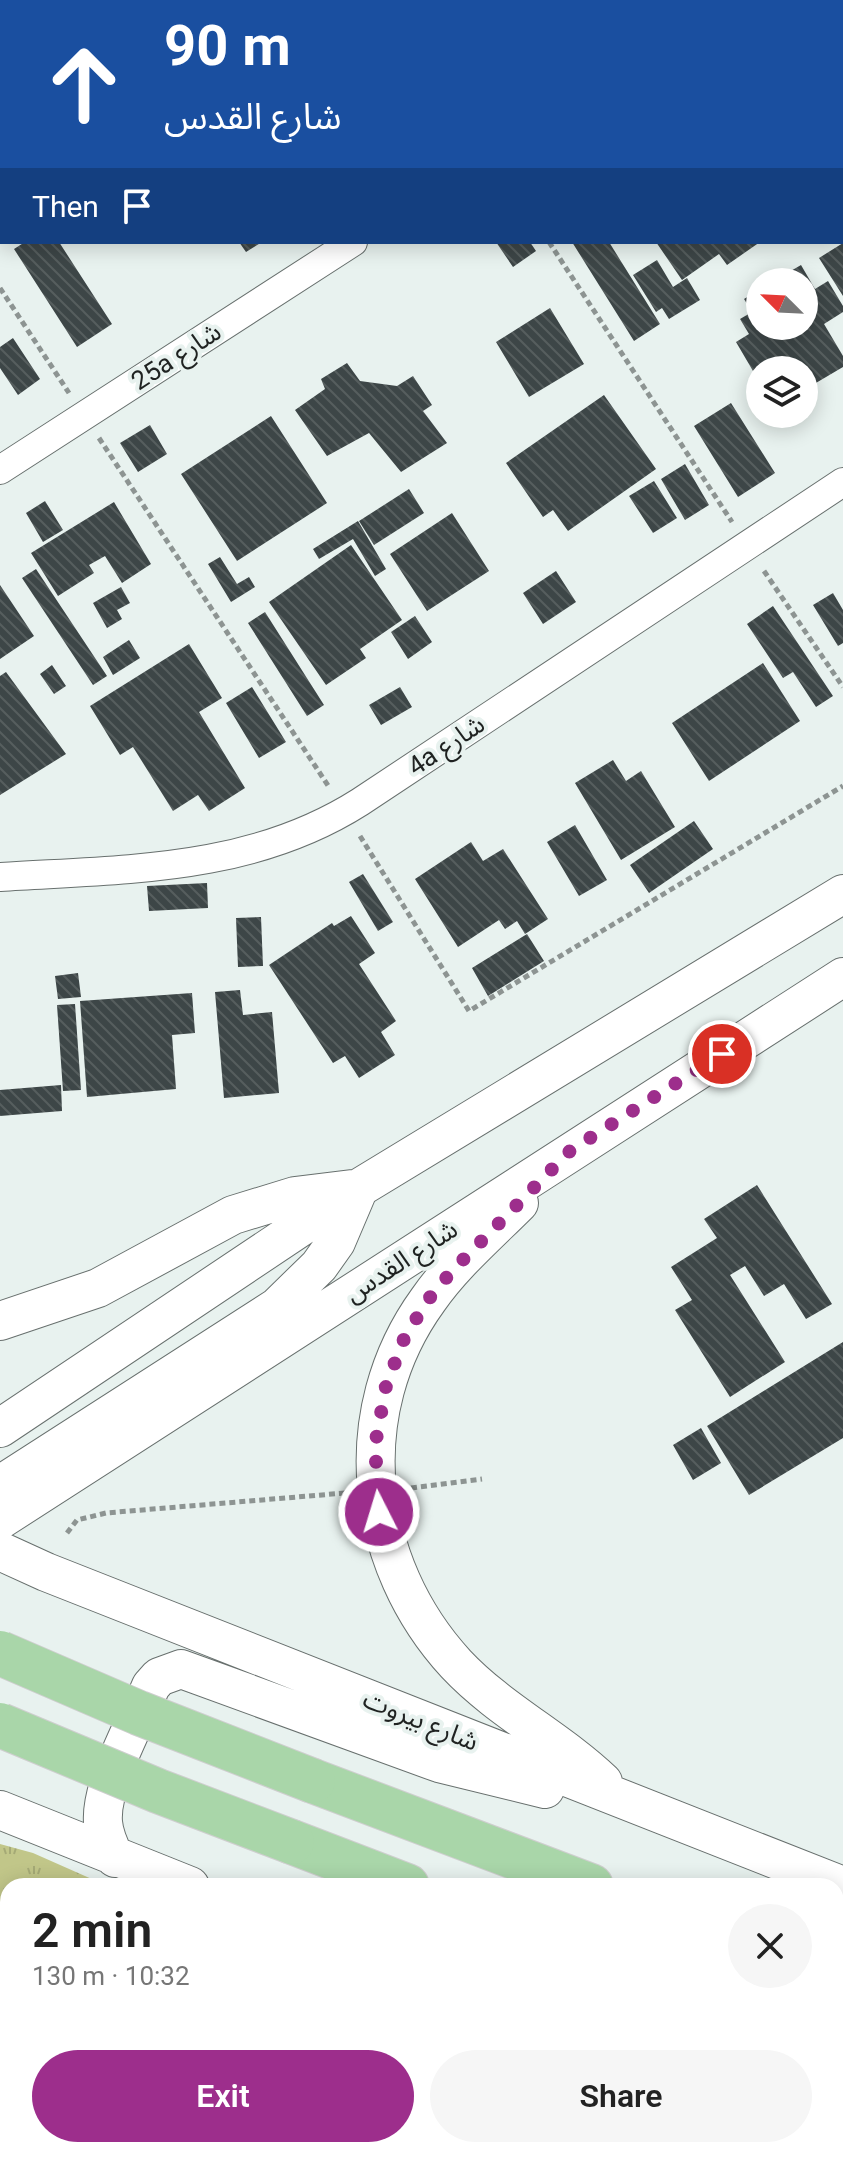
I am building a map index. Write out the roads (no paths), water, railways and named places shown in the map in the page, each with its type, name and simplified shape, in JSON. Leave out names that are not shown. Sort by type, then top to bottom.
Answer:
[{"type":"main road","points":[[0,1428],[359,1188],[843,894]]},
{"type":"main road","name":"شارع القدس","points":[[0,1520],[843,977]]},
{"type":"main road","points":[[571,1150],[452,1271],[427,1301],[404,1339],[383,1400],[376,1440],[376,1491],[383,1533],[396,1573],[413,1608],[434,1639],[468,1675],[564,1748],[622,1800]]},
{"type":"main road","points":[[0,1321],[98,1288],[170,1252],[203,1230],[256,1207],[295,1196],[359,1188]]},
{"type":"main road","points":[[0,1485],[277,1307],[299,1288],[328,1254],[349,1216],[359,1188]]},
{"type":"main road","name":"شارع بيروت","points":[[0,1551],[822,1878]]},
{"type":"main road","points":[[0,1653],[139,1713],[570,1878]]},
{"type":"main road","points":[[115,1858],[105,1837],[103,1819],[109,1785],[151,1686],[159,1677],[181,1669],[477,1774],[550,1790],[622,1800]]},
{"type":"main road","points":[[0,1725],[158,1791],[386,1878]]},
{"type":"main road","points":[[0,1810],[169,1878]]},
{"type":"street","name":"25a شارع","points":[[0,470],[350,244]]},
{"type":"street","name":"4a شارع","points":[[0,877],[172,866],[251,851],[289,839],[345,812],[843,482]]}]
